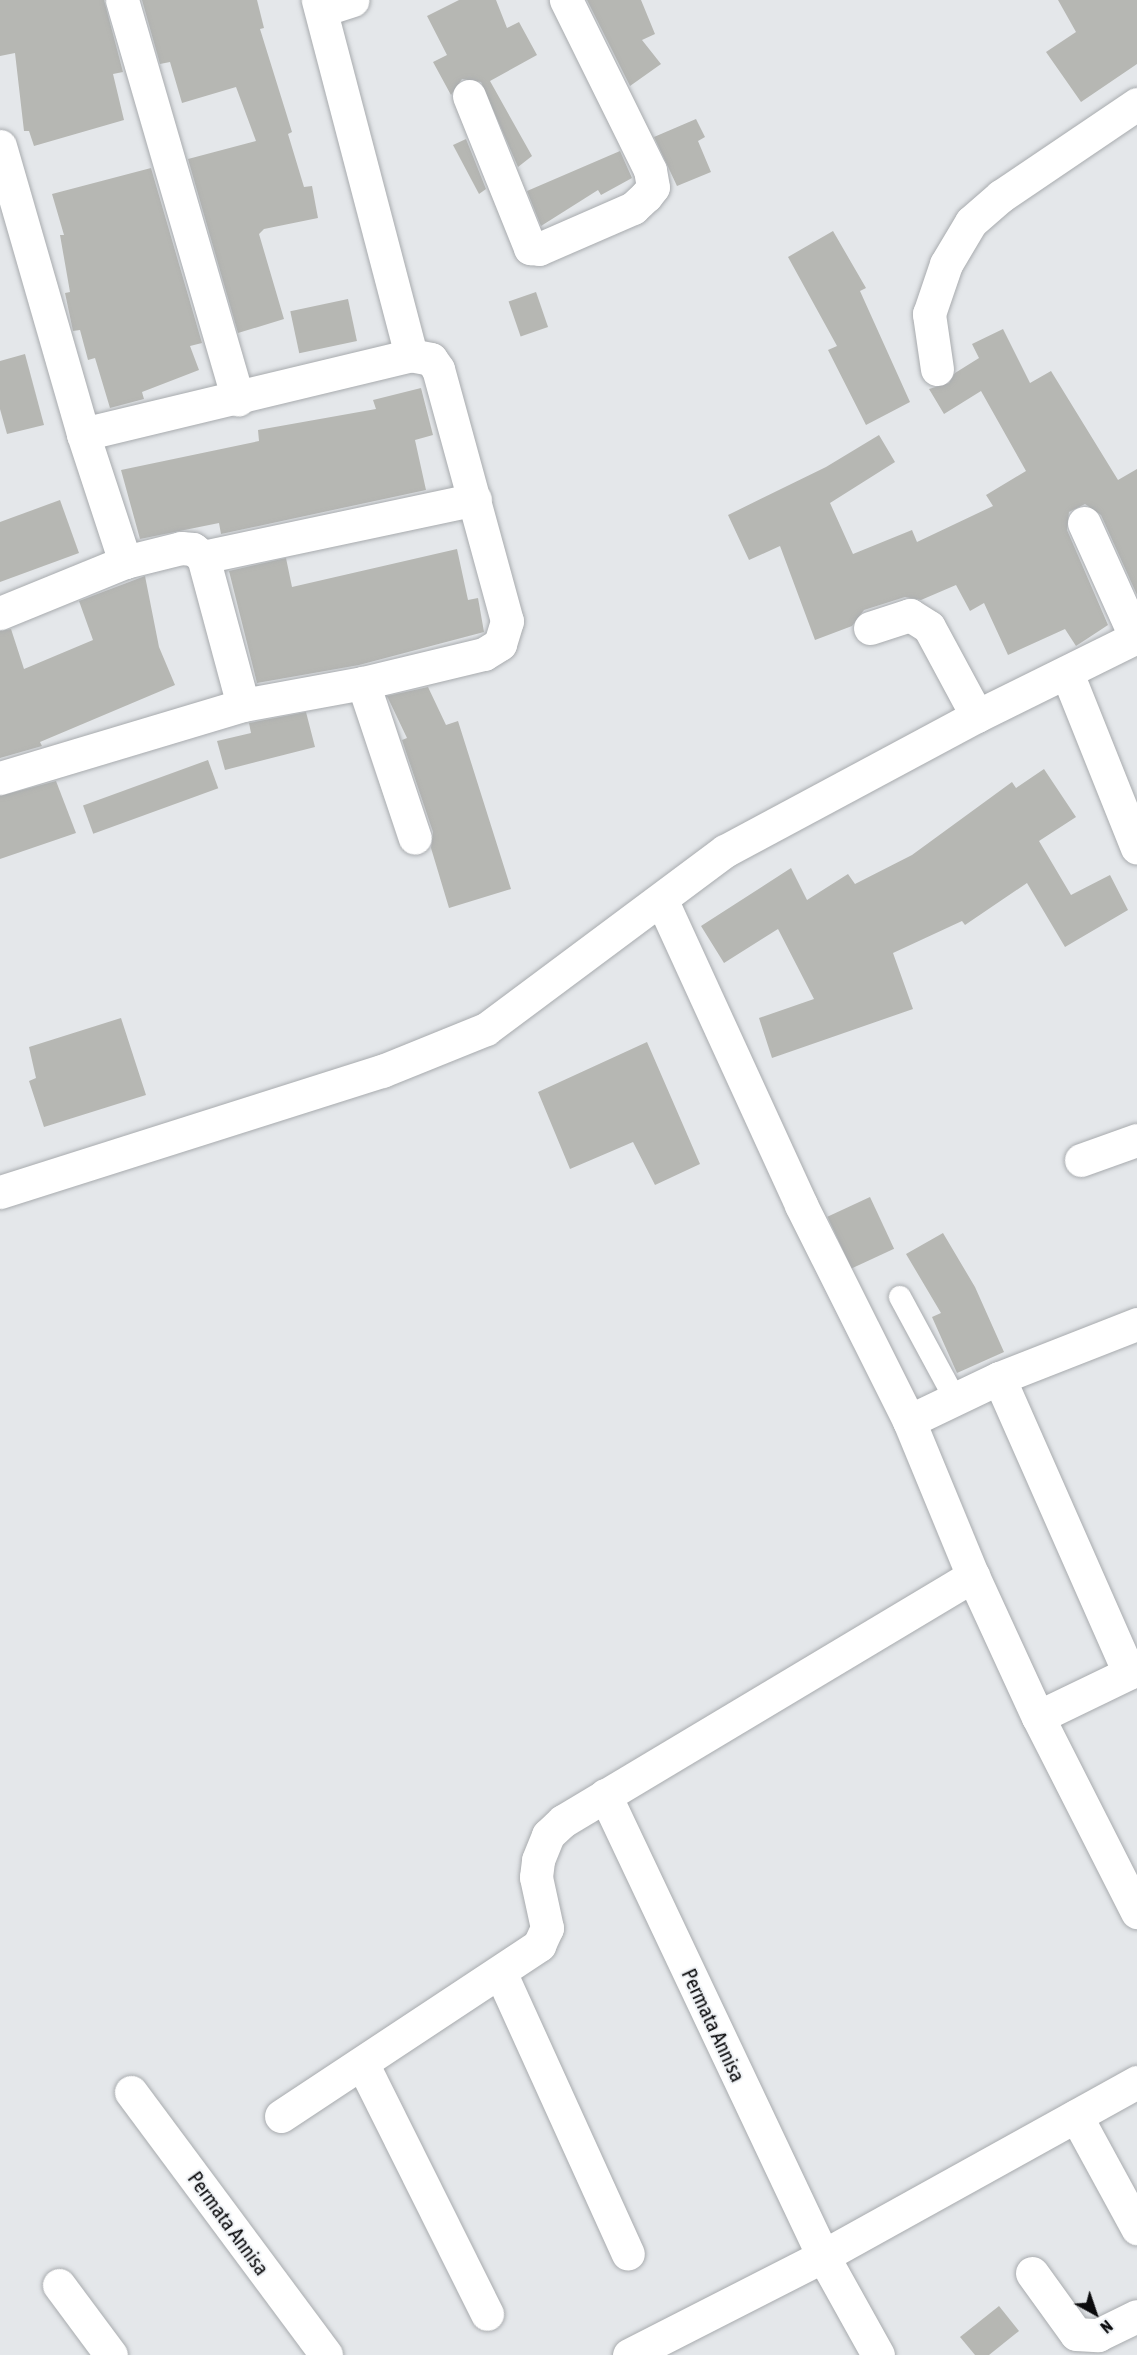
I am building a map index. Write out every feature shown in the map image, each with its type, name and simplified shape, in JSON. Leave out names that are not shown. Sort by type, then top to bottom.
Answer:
[{"type":"street","points":[[122,0],[238,399]]},
{"type":"street","points":[[470,96],[530,248],[539,249],[633,208],[646,196],[653,187],[650,170],[566,0]]},
{"type":"street","points":[[330,3],[411,355]]},
{"type":"street","points":[[937,369],[929,314],[946,264],[971,222],[1001,196],[1137,104]]},
{"type":"street","points":[[0,146],[83,434],[125,562]]},
{"type":"street","points":[[0,778],[243,705],[363,683],[484,654],[500,644],[507,621],[438,369],[431,359],[411,355],[238,399],[83,434]]},
{"type":"street","points":[[203,556],[475,499]]},
{"type":"street","points":[[0,1192],[435,1053],[486,1029],[662,901],[725,851],[977,716],[1137,637],[1084,523]]},
{"type":"street","points":[[0,613],[125,562],[180,548],[193,549],[203,556],[243,705]]},
{"type":"street","points":[[870,628],[910,615],[929,627],[977,716]]},
{"type":"street","points":[[1067,673],[1137,848]]},
{"type":"street","points":[[363,683],[415,838]]},
{"type":"street","points":[[662,901],[801,1205],[909,1421],[973,1576],[1038,1717],[1129,1878],[1137,1912]]},
{"type":"street","points":[[1081,1160],[1137,1140]]},
{"type":"street","points":[[909,1421],[954,1397],[1137,1323]]},
{"type":"street","points":[[999,1378],[1133,1672],[1038,1717]]},
{"type":"street","points":[[281,2116],[501,1974],[545,1936],[536,1877],[548,1835],[605,1795],[973,1576]]},
{"type":"street","name":"Permata Annisa","points":[[605,1795],[823,2256],[878,2355]]},
{"type":"street","points":[[501,1974],[628,2254]]},
{"type":"street","points":[[363,2065],[487,2314]]},
{"type":"street","points":[[629,2355],[823,2256],[1137,2082]]},
{"type":"street","name":"Permata Annisa","points":[[131,2092],[326,2355]]},
{"type":"street","points":[[1076,2116],[1137,2228]]},
{"type":"street","points":[[1032,2272],[1076,2334],[1098,2335],[1137,2316]]},
{"type":"street","points":[[59,2285],[111,2355]]},
{"type":"lane","points":[[900,1297],[954,1397]]},
{"type":"building","points":[[0,0],[104,0],[123,72],[113,74],[124,120],[34,146],[29,131],[24,131],[15,53],[0,56]]},
{"type":"building","points":[[142,0],[257,0],[264,28],[260,29],[292,132],[288,134],[304,187],[312,186],[318,218],[264,229],[259,234],[284,319],[238,333],[188,159],[256,141],[236,87],[182,103],[170,62],[160,64]]},
{"type":"building","points":[[459,0],[496,0],[507,28],[519,22],[537,55],[490,81],[532,156],[518,167],[481,82],[462,79],[451,95],[433,62],[447,55],[427,16]]},
{"type":"building","points":[[587,0],[641,0],[655,34],[642,40],[661,64],[630,86]]},
{"type":"building","points":[[1058,0],[1137,0],[1137,64],[1081,102],[1046,52],[1076,32]]},
{"type":"building","points":[[696,119],[705,137],[698,141],[711,172],[677,186],[654,137]]},
{"type":"building","points":[[466,139],[486,189],[479,194],[453,145]]},
{"type":"building","points":[[620,151],[632,178],[601,195],[598,190],[541,226],[527,191]]},
{"type":"building","points":[[151,168],[202,343],[190,346],[199,370],[142,392],[144,399],[110,408],[95,358],[88,360],[80,330],[73,331],[65,293],[70,292],[60,235],[64,235],[52,194]]},
{"type":"building","points":[[833,231],[866,288],[860,291],[910,402],[866,425],[828,350],[837,346],[788,257]]},
{"type":"building","points":[[536,292],[548,327],[521,336],[509,301]]},
{"type":"building","points":[[348,299],[357,341],[299,353],[290,311]]},
{"type":"building","points":[[1003,329],[1030,383],[1051,371],[1118,480],[1137,469],[1137,595],[1101,515],[1085,504],[1069,512],[1067,530],[1108,625],[1076,646],[1065,629],[1008,655],[984,603],[970,611],[956,585],[921,600],[905,597],[864,610],[852,626],[815,640],[780,546],[749,560],[728,515],[826,467],[879,435],[895,462],[830,503],[853,554],[912,530],[917,542],[993,506],[986,495],[1026,471],[981,391],[944,414],[929,389],[949,383],[955,373],[979,358],[972,344]]},
{"type":"building","points":[[25,354],[44,425],[7,434],[0,409],[0,361]]},
{"type":"building","points":[[421,388],[433,435],[415,440],[426,490],[221,534],[219,523],[140,539],[121,470],[259,441],[258,430],[376,409],[373,400]]},
{"type":"building","points":[[60,500],[79,553],[0,582],[0,522]]},
{"type":"building","points":[[457,549],[468,600],[478,598],[484,632],[359,665],[257,683],[229,571],[286,558],[292,587]]},
{"type":"building","points":[[145,576],[159,647],[175,685],[40,742],[42,746],[0,758],[0,631],[11,629],[24,669],[93,640],[79,601]]},
{"type":"building","points":[[428,687],[446,725],[458,721],[511,889],[449,908],[431,848],[433,832],[402,740],[407,738],[387,696]]},
{"type":"building","points":[[306,712],[315,747],[225,770],[217,741],[251,733],[249,723]]},
{"type":"building","points":[[208,760],[218,788],[93,834],[83,805]]},
{"type":"building","points":[[1044,769],[1076,817],[1039,841],[1071,895],[1110,875],[1128,910],[1065,947],[1027,883],[965,925],[962,921],[893,953],[913,1009],[772,1058],[759,1018],[814,999],[778,929],[724,963],[701,926],[791,868],[807,900],[848,874],[855,884],[912,855],[1012,782],[1016,788]]},
{"type":"building","points":[[56,781],[76,833],[0,859],[0,796]]},
{"type":"building","points":[[121,1018],[146,1095],[44,1127],[29,1081],[36,1078],[29,1047]]},
{"type":"building","points":[[647,1042],[700,1164],[655,1185],[633,1142],[570,1169],[538,1092]]},
{"type":"building","points":[[870,1197],[894,1249],[851,1269],[827,1217]]},
{"type":"building","points":[[943,1233],[975,1287],[1004,1352],[957,1373],[932,1317],[941,1313],[906,1254]]},
{"type":"building","points":[[999,2306],[1019,2331],[989,2355],[975,2355],[960,2337]]}]
